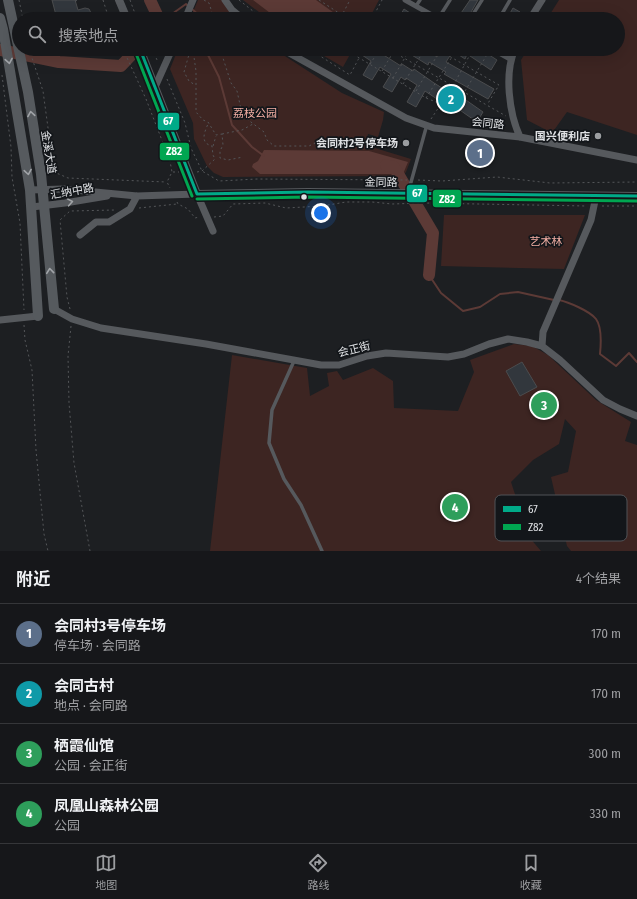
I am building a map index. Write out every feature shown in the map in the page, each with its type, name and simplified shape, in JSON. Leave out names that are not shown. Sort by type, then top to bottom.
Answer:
[{"type":"main road","name":"金溪大道","points":[[8,0],[12,16]]},
{"type":"main road","points":[[0,18],[30,190],[38,316]]},
{"type":"main road","name":"金溪大道","points":[[21,56],[28,92],[43,189],[54,309]]},
{"type":"main road","points":[[20,130],[29,147],[32,148],[36,142]]},
{"type":"main road","points":[[34,247],[42,238],[45,241],[49,254]]},
{"type":"street","points":[[119,0],[124,12]]},
{"type":"street","points":[[225,0],[234,12]]},
{"type":"street","points":[[405,0],[426,12]]},
{"type":"street","points":[[534,12],[542,0]]},
{"type":"street","points":[[188,12],[192,2]]},
{"type":"street","points":[[143,56],[213,231]]},
{"type":"street","points":[[155,87],[169,56]]},
{"type":"street","name":"会同路","points":[[295,56],[406,118],[426,127],[520,137],[637,160]]},
{"type":"street","points":[[504,56],[510,59]]},
{"type":"street","points":[[512,56],[509,80],[514,120],[520,137]]},
{"type":"street","name":"汇纳中路","points":[[30,190],[64,189],[138,196],[197,194]]},
{"type":"street","name":"金同路","points":[[197,194],[308,192],[637,196]]},
{"type":"street","name":"汇纳中路","points":[[32,207],[44,207],[115,194]]},
{"type":"street","points":[[80,235],[96,222],[109,222],[130,209],[138,196]]},
{"type":"street","points":[[542,346],[543,332],[590,220],[596,196]]},
{"type":"street","name":"会正街","points":[[54,309],[72,319],[101,328],[206,344],[321,365],[339,365],[367,356],[386,352],[448,358],[508,339],[527,342],[542,346],[560,360],[603,400],[620,410],[637,416]]},
{"type":"street","points":[[0,320],[38,316]]},
{"type":"lane","points":[[416,6],[420,0]]},
{"type":"lane","points":[[442,12],[450,0]]},
{"type":"lane","points":[[474,12],[482,0]]},
{"type":"lane","points":[[503,12],[510,0]]},
{"type":"lane","points":[[408,194],[426,127]]},
{"type":"lane","points":[[294,361],[272,410],[269,443],[284,479],[301,505],[322,551]]},
{"type":"path","points":[[19,0],[22,12]]},
{"type":"path","points":[[75,1],[79,0]]},
{"type":"path","points":[[103,0],[107,12]]},
{"type":"path","points":[[130,0],[134,12]]},
{"type":"path","points":[[204,0],[209,3],[212,12]]},
{"type":"path","points":[[239,0],[254,12]]},
{"type":"path","points":[[319,0],[337,12]]},
{"type":"path","points":[[344,12],[350,0]]},
{"type":"path","points":[[376,12],[382,0]]},
{"type":"path","points":[[31,56],[42,91],[54,172],[68,178],[167,182]]},
{"type":"path","points":[[125,56],[152,115]]},
{"type":"path","points":[[155,56],[172,90],[185,123],[191,148],[202,171],[219,181],[257,179],[397,180]]},
{"type":"path","points":[[188,56],[184,72],[189,81],[195,85]]},
{"type":"path","points":[[193,56],[196,112],[203,120],[208,122],[216,135]]},
{"type":"path","points":[[222,56],[231,83],[237,91],[241,110],[247,119],[264,132],[267,140],[274,146],[309,146],[325,138],[331,138],[336,141],[343,142],[365,138],[380,142]]},
{"type":"path","points":[[320,56],[350,75],[359,58]]},
{"type":"path","points":[[356,56],[426,98],[441,104]]},
{"type":"path","points":[[370,64],[375,56]]},
{"type":"path","points":[[382,71],[391,56]]},
{"type":"path","points":[[401,56],[514,120]]},
{"type":"path","points":[[403,84],[420,56]]},
{"type":"path","points":[[415,91],[437,56]]},
{"type":"path","points":[[426,127],[453,86],[469,56]]},
{"type":"path","points":[[464,92],[486,56]]},
{"type":"path","points":[[426,98],[451,57],[499,85],[487,105]]},
{"type":"path","points":[[393,78],[404,58]]},
{"type":"path","points":[[2,74],[11,147],[12,177],[20,228],[25,340],[32,370],[36,450],[44,534],[48,551]]},
{"type":"path","points":[[208,122],[203,136],[204,141],[208,145],[212,146]]},
{"type":"path","points":[[216,135],[242,130],[253,123]]},
{"type":"path","points":[[220,158],[220,151],[223,145],[222,134]]},
{"type":"path","points":[[215,159],[212,146],[216,135]]},
{"type":"path","points":[[202,171],[215,159],[220,158],[228,160],[242,157]]},
{"type":"path","points":[[418,180],[442,181],[497,177],[550,183],[637,182]]},
{"type":"path","points":[[130,209],[178,204]]},
{"type":"path","points":[[408,204],[637,206]]},
{"type":"path","points":[[90,551],[74,463],[69,403],[68,356],[72,319],[67,297],[60,220],[70,211],[115,210]]},
{"type":"green space","points":[[198,0],[222,0],[233,12],[193,12]]},
{"type":"green space","points":[[243,0],[379,0],[373,12],[259,12]]},
{"type":"green space","points":[[559,0],[637,0],[637,135],[567,112],[552,133],[527,120],[521,60],[524,56],[625,56],[625,12],[551,12]]},
{"type":"green space","name":"荔枝公园","points":[[175,56],[285,56],[342,93],[384,112],[378,137],[368,134],[365,145],[411,159],[406,172],[403,176],[223,177],[214,173],[207,166],[194,139],[193,123],[170,69]]},
{"type":"green space","points":[[324,56],[349,56],[343,67]]},
{"type":"green space","name":"艺术林","points":[[444,215],[585,215],[564,269],[441,266]]},
{"type":"green space","points":[[514,344],[532,346],[548,355],[596,400],[631,422],[625,441],[637,445],[637,551],[571,551],[567,546],[566,541],[627,541],[627,495],[555,495],[551,477],[568,472],[576,431],[565,419],[559,444],[533,460],[511,482],[515,495],[495,495],[495,541],[532,541],[541,551],[210,551],[232,355],[307,368],[310,396],[329,386],[327,373],[337,371],[343,380],[373,368],[393,381],[394,408],[458,411],[474,372],[470,360]]},
{"type":"shaded area","points":[[253,0],[316,0],[333,12],[269,12]]},
{"type":"shaded area","points":[[264,150],[369,151],[408,162],[403,174],[260,174],[252,167],[253,164],[258,161]]},
{"type":"building","points":[[52,0],[75,0],[78,10],[85,8],[89,9],[90,12],[55,12]]},
{"type":"building","points":[[470,0],[478,0],[471,12],[462,12]]},
{"type":"building","points":[[513,8],[520,12],[511,12]]},
{"type":"building","points":[[364,56],[385,56],[401,66],[402,64],[413,71],[414,69],[450,93],[451,91],[483,112],[477,122],[454,106],[441,99],[440,101],[425,91],[416,107],[407,102],[417,85],[406,78],[405,80],[401,77],[392,92],[383,87],[391,74],[380,67],[372,80],[363,75],[371,61]]},
{"type":"building","points":[[413,56],[450,56],[446,62],[494,89],[488,99],[444,74],[446,72],[429,62],[428,65]]},
{"type":"building","points":[[470,56],[491,56],[497,60],[491,70]]},
{"type":"building","points":[[522,362],[537,387],[520,396],[506,371]]},
{"type":"waterway","points":[[150,0],[156,12]]},
{"type":"waterway","points":[[175,12],[186,4],[188,6]]},
{"type":"waterway","points":[[192,9],[195,12]]},
{"type":"waterway","points":[[0,50],[12,52]]},
{"type":"waterway","points":[[30,56],[59,62],[121,66],[130,56]]},
{"type":"waterway","points":[[208,56],[219,77],[232,125],[252,147],[264,156]]},
{"type":"waterway","points":[[386,165],[394,167],[433,233],[429,275]]},
{"type":"waterway","points":[[429,275],[441,293],[463,311],[480,307],[500,294],[518,292],[554,300]]},
{"type":"waterway","points":[[559,300],[584,310],[596,319],[600,331],[600,354],[616,366],[629,353],[637,362]]},
{"type":"transit line","name":"Z82","points":[[137,56],[192,196]]},
{"type":"transit line","name":"67","points":[[143,56],[197,194]]},
{"type":"transit line","name":"67","points":[[197,194],[308,192],[637,196]]},
{"type":"transit line","name":"Z82","points":[[197,199],[308,197],[637,201]]},
{"type":"place","name":"会同古村","points":[[451,99]]},
{"type":"place","name":"国兴便利店","points":[[598,136]]},
{"type":"place","name":"会同村2号停车场","points":[[406,143]]},
{"type":"place","name":"会同村3号停车场","points":[[480,153]]},
{"type":"place","name":"栖霞仙馆","points":[[544,405]]},
{"type":"place","name":"凤凰山森林公园","points":[[455,507]]}]
